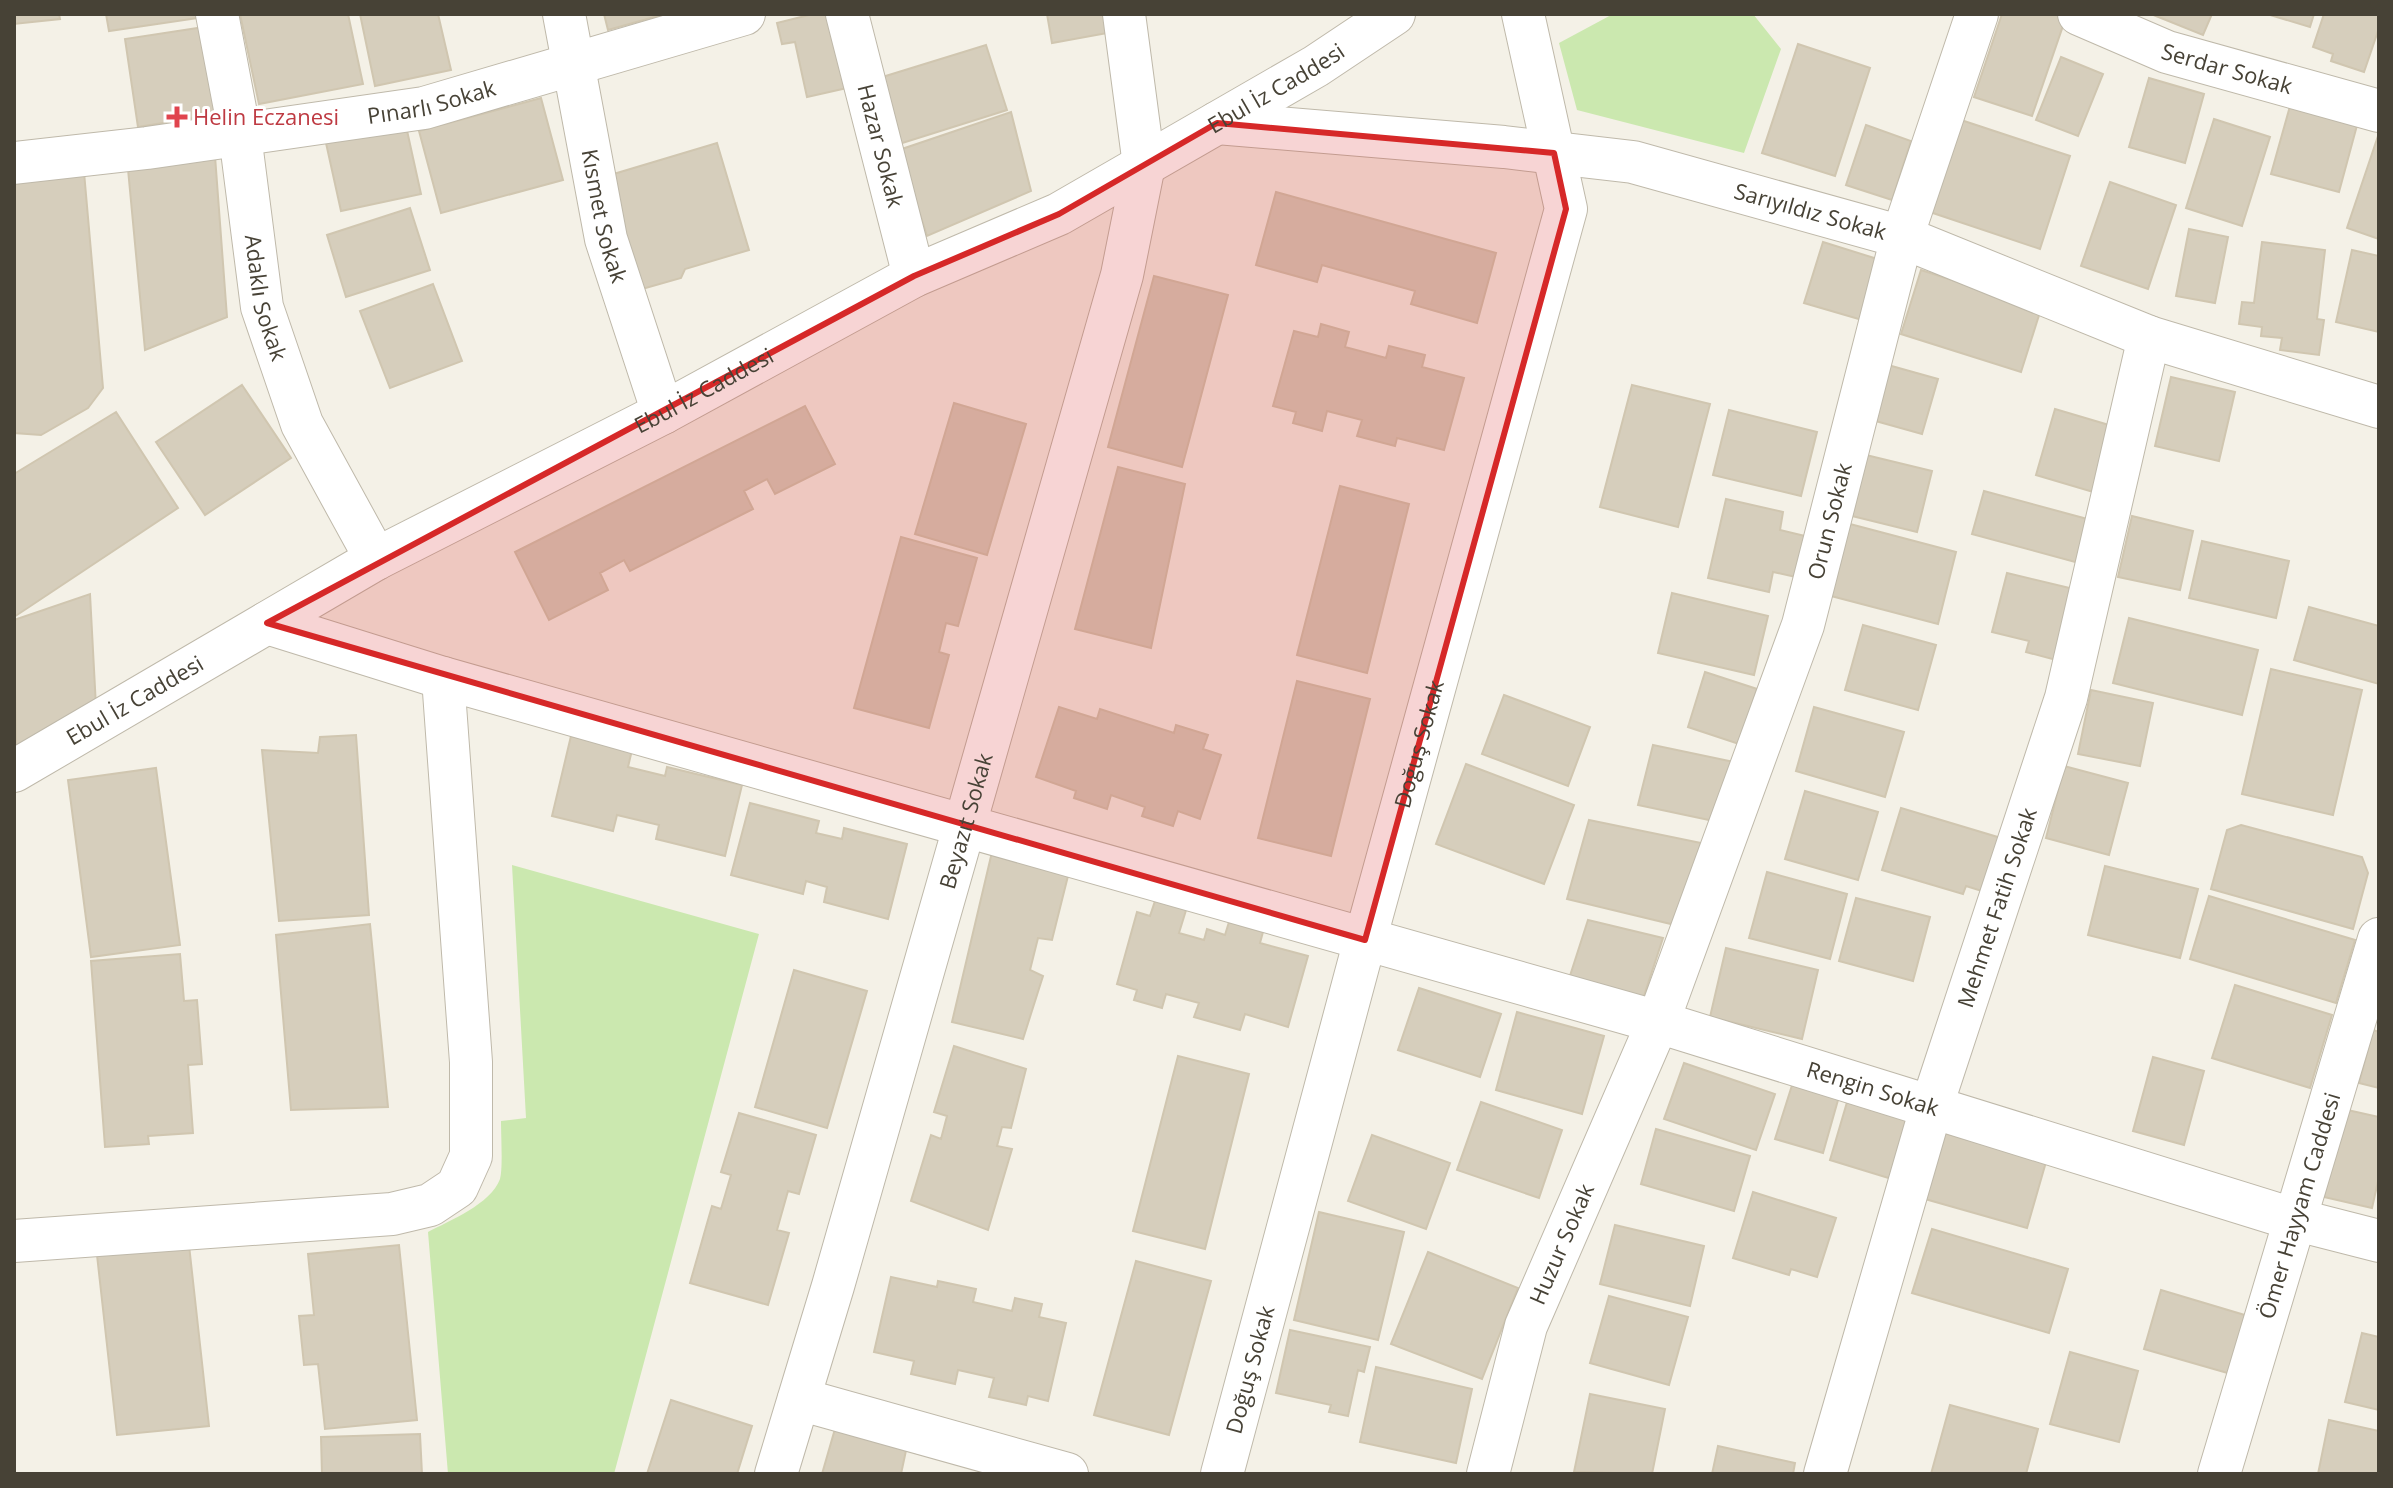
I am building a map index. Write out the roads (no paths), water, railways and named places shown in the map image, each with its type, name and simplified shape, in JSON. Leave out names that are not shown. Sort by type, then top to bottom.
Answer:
[{"type":"street","name":"Adaklı Sokak","points":[[217,14],[240,135],[262,307],[302,424],[376,559]]},
{"type":"street","name":"Kısmet Sokak","points":[[564,14],[606,239],[663,413]]},
{"type":"street","name":"Pınarlı Sokak","points":[[14,163],[424,108],[744,14]]},
{"type":"street","name":"Hazar Sokak","points":[[847,14],[914,276]]},
{"type":"street","name":"Beyazıt Sokak","points":[[776,1474],[1122,275],[1144,165],[1124,14]]},
{"type":"street","name":"Ebul İz Caddesi","points":[[14,771],[376,559],[663,413],[914,276],[1059,214],[1316,66],[1394,14]]},
{"type":"street","name":"Doğuş Sokak","points":[[1222,1474],[1566,209],[1523,14]]},
{"type":"street","name":"Orun Sokak","points":[[1658,1022],[1803,625],[1902,237],[1977,14]]},
{"type":"street","name":"Serdar Sokak","points":[[2079,14],[2167,52],[2379,111]]},
{"type":"street","name":"Sarıyıldız Sokak","points":[[1217,123],[1633,162],[1902,237],[2149,337],[2379,407]]},
{"type":"street","name":"Mehmet Fatih Sokak","points":[[1825,1474],[1932,1105],[2066,698],[2149,337]]},
{"type":"street","name":"Rengin Sokak","points":[[267,623],[443,678],[1658,1022],[2293,1219],[2379,1241]]},
{"type":"street","points":[[14,1241],[392,1214],[430,1205],[457,1187],[471,1156],[471,1062],[443,678]]},
{"type":"street","name":"Ömer Hayyam Caddesi","points":[[2219,1474],[2379,939]]},
{"type":"street","name":"Huzur Sokak","points":[[1488,1474],[1526,1326],[1658,1022]]},
{"type":"street","points":[[799,1399],[1067,1474]]},
{"type":"place","name":"Helin Eczanesi","points":[[177,117]]}]
